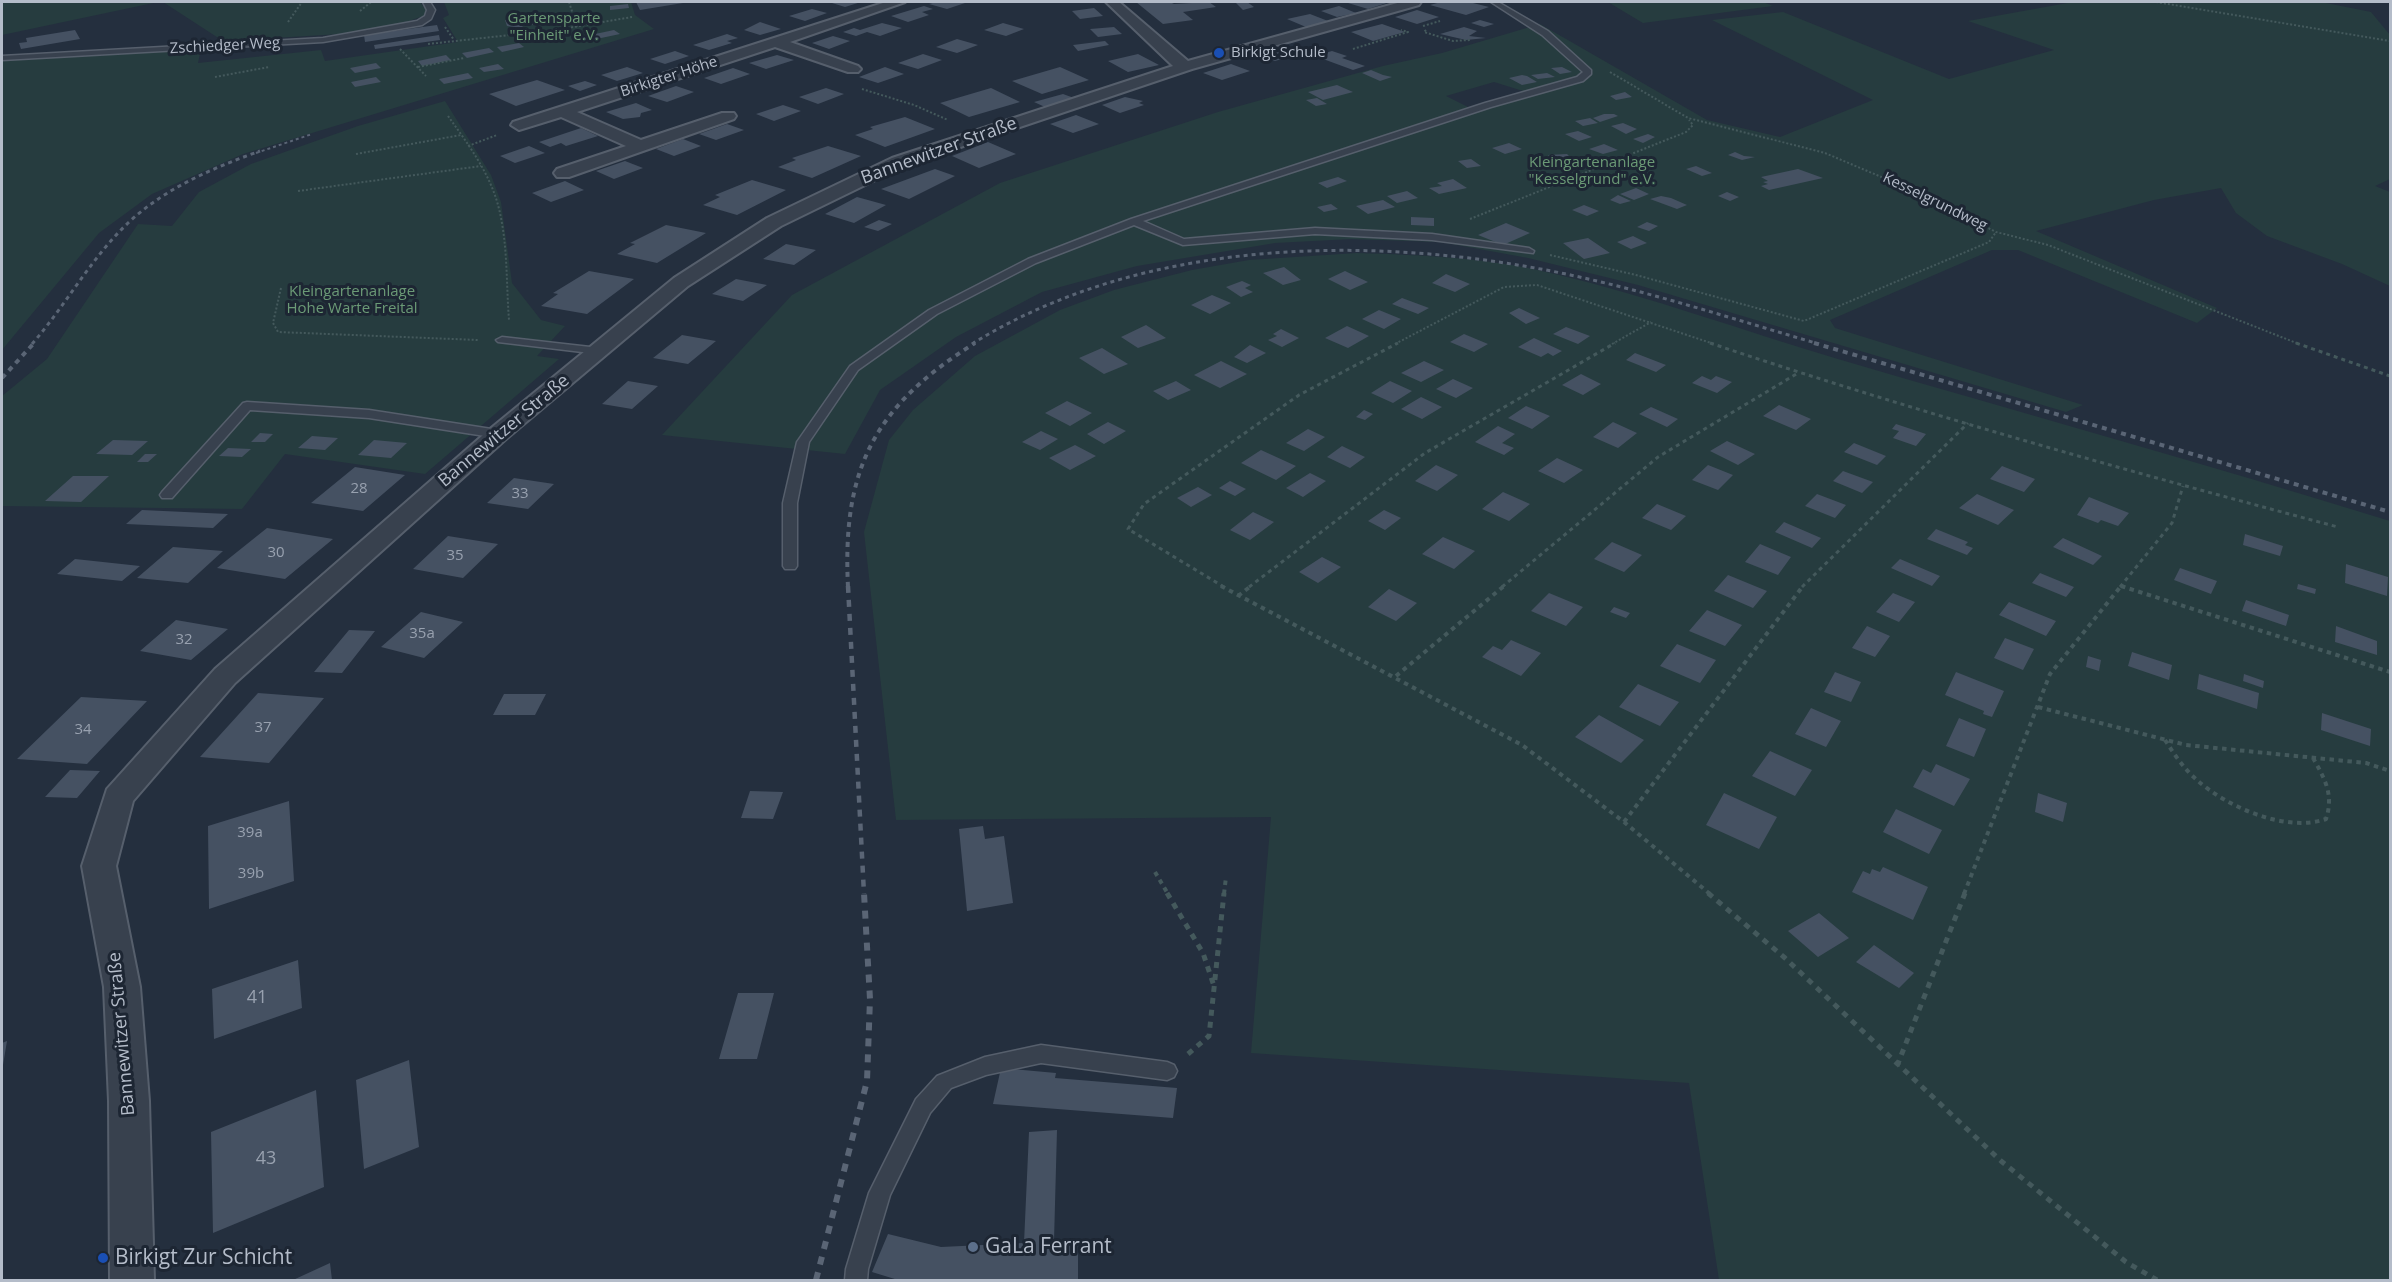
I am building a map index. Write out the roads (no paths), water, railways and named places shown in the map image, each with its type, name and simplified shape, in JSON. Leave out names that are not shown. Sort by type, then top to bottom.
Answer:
[{"type":"street","name":"Birkigter Höhe","points":[[519,125],[898,2]]},
{"type":"street","points":[[1112,2],[1179,63],[1187,66]]},
{"type":"street","name":"Bannewitzer Straße","points":[[132,1281],[129,1101],[122,987],[99,866],[118,797],[225,676],[498,434],[681,282],[774,222],[898,162],[1187,66],[1414,2]]},
{"type":"street","points":[[776,42],[853,69]]},
{"type":"street","points":[[562,111],[640,146]]},
{"type":"street","points":[[563,173],[728,116]]},
{"type":"lane","name":"Zschiedger Weg","points":[[2,58],[323,40],[419,22],[428,17],[431,10],[427,2]]},
{"type":"lane","points":[[790,566],[789,503],[803,442],[854,368],[933,312],[1032,261],[1134,221],[1488,105],[1580,79],[1588,72],[1545,33],[1494,2]]},
{"type":"lane","points":[[1134,221],[1184,242],[1315,231],[1432,237],[1529,251]]},
{"type":"lane","points":[[507,341],[599,351]]},
{"type":"lane","points":[[167,495],[248,406],[369,414],[498,434]]},
{"type":"lane","points":[[856,1281],[857,1269],[880,1193],[922,1107],[944,1082],[985,1066],[1041,1054],[1167,1071]]},
{"type":"railway","points":[[256,153],[312,134]]},
{"type":"railway","points":[[32,344],[102,251],[142,211],[190,180],[260,151]]},
{"type":"railway","points":[[972,344],[1038,309],[1109,283],[1183,265],[1259,254],[1336,250],[1413,253],[1488,261],[1561,273],[1658,297],[1819,344]]},
{"type":"railway","points":[[2,378],[34,343]]},
{"type":"railway","points":[[848,586],[851,508],[859,475],[871,444],[889,417],[912,391],[940,367],[975,343]]},
{"type":"railway","points":[[1814,343],[2390,512]]},
{"type":"railway","points":[[848,586],[864,894]]},
{"type":"railway","points":[[816,1280],[867,1081],[870,999],[864,893]]},
{"type":"place","name":"Birkigt Schule","points":[[1219,53]]},
{"type":"place","name":"GaLa Ferrant","points":[[973,1247]]},
{"type":"place","name":"Birkigt Zur Schicht","points":[[103,1258]]},
{"type":"park label","name":"Gartensparte \"Einheit\" e.V.","points":[[554,28]]},
{"type":"park label","name":"Kleingartenanlage \"Kesselgrund\" e.V.","points":[[1592,172]]},
{"type":"park label","name":"Kleingartenanlage Hohe Warte Freital","points":[[352,300]]}]
